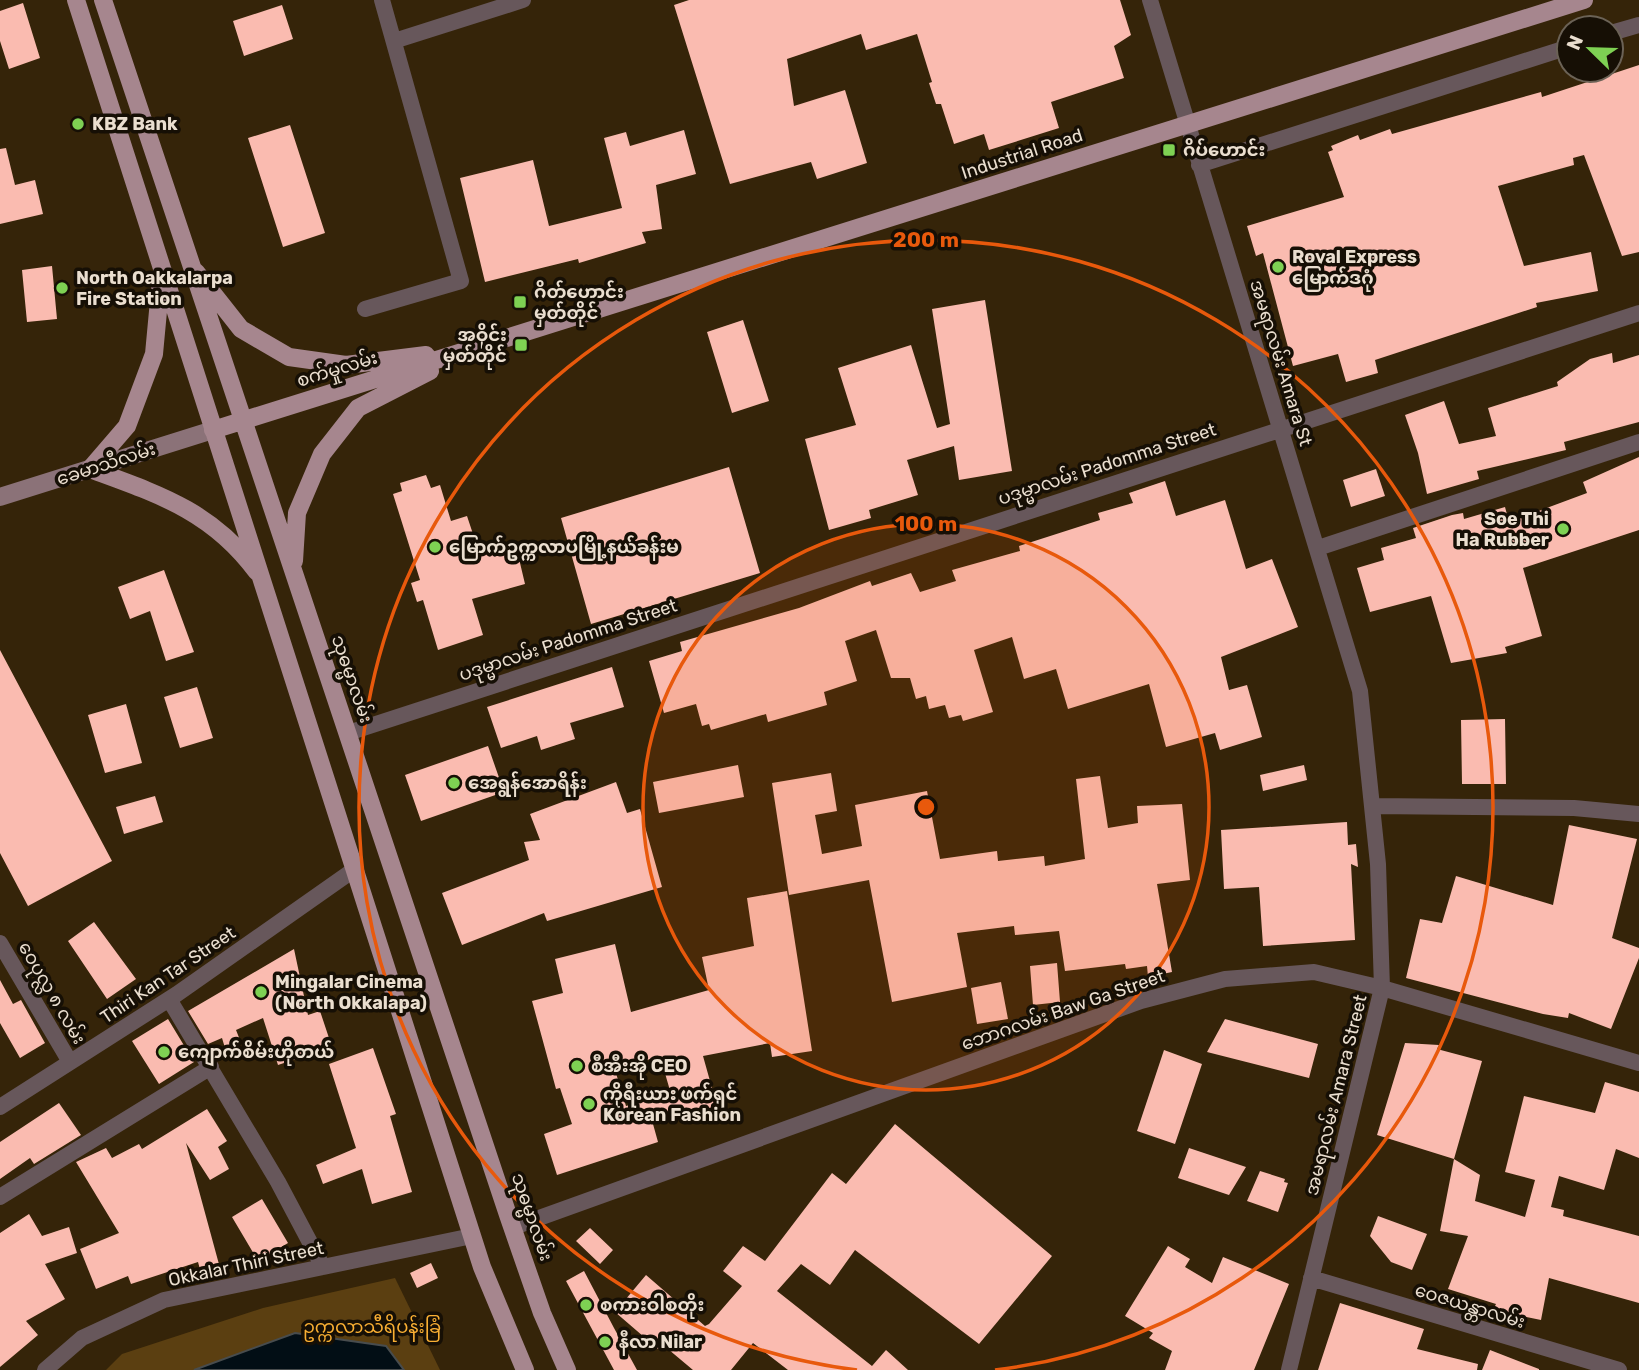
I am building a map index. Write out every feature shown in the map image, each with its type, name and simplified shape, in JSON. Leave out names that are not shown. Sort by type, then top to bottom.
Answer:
[{"type":"main road","points":[[76,0],[356,874],[409,1031],[472,1236],[525,1370]]},
{"type":"main road","name":"သုဓမ္မာလမ်း","points":[[103,0],[241,421],[294,571],[542,1313],[567,1370]]},
{"type":"main road","name":"Industrial Road","points":[[474,349],[1584,0]]},
{"type":"main road","points":[[188,262],[241,329],[289,357],[346,365],[474,349]]},
{"type":"main road","points":[[162,269],[154,354],[127,426],[90,469],[147,490],[207,519],[263,580]]},
{"type":"main road","points":[[294,571],[297,513],[322,454],[358,408],[474,349]]},
{"type":"main road","name":"စက်မှုလမ်း","points":[[213,430],[474,349]]},
{"type":"main road","name":"ခေမာသီလမ်း","points":[[0,497],[213,430]]},
{"type":"street","points":[[365,309],[461,281],[382,0]]},
{"type":"street","points":[[394,41],[523,0]]},
{"type":"street","name":"အမရာလမ်း Amara St","points":[[1150,0],[1282,427],[1360,691],[1365,741]]},
{"type":"street","points":[[1199,165],[1555,51]]},
{"type":"street","name":"ပဒုမ္မာလမ်း Padomma Street","points":[[348,733],[1639,313]]},
{"type":"street","points":[[1318,548],[1639,442]]},
{"type":"street","name":"အမရာလမ်း Amara Street","points":[[1289,1370],[1382,988],[1378,864],[1365,741]]},
{"type":"street","points":[[1372,806],[1574,807],[1639,814]]},
{"type":"street","name":"Thiri Kan Tar Street","points":[[0,1107],[169,999],[356,874]]},
{"type":"street","name":"ဝေပုလ္လ ၈ လမ်း","points":[[0,943],[70,1062]]},
{"type":"street","name":"ဘောဂလမ်း Baw Ga Street","points":[[514,1227],[1141,1001],[1225,979],[1314,972],[1382,988],[1639,1063]]},
{"type":"street","points":[[169,999],[211,1067],[323,1267]]},
{"type":"street","points":[[0,1197],[211,1067]]},
{"type":"street","name":"Okkalar Thiri Street","points":[[45,1370],[82,1338],[164,1300],[472,1236]]},
{"type":"street","name":"ဝေဇယန္တာလမ်း","points":[[1311,1278],[1619,1370]]},
{"type":"green space","name":"ဥက္ကလာသီရိပန်းခြံ","points":[[395,1278],[440,1370],[106,1370],[122,1354],[263,1308]]},
{"type":"shaded area","points":[[295,1333],[386,1346],[404,1370],[194,1370]]},
{"type":"building","points":[[689,0],[1120,0],[1131,35],[1114,46],[1124,78],[1051,102],[1059,128],[989,150],[984,134],[954,144],[941,104],[936,104],[917,34],[866,50],[861,34],[787,59],[794,106],[845,90],[867,163],[817,179],[811,162],[730,184],[674,5]]},
{"type":"building","points":[[23,3],[40,58],[9,69],[0,41],[0,11]]},
{"type":"building","points":[[282,5],[293,39],[244,56],[233,21]]},
{"type":"building","points":[[1639,65],[1639,252],[1622,256],[1584,155],[1573,158],[1574,165],[1498,186],[1524,266],[1591,252],[1598,291],[1536,303],[1537,307],[1375,360],[1378,373],[1346,382],[1338,354],[1293,366],[1263,253],[1256,256],[1247,226],[1344,197],[1328,152],[1333,150],[1331,146],[1358,135],[1360,140],[1390,129],[1392,134],[1541,92],[1542,97],[1581,84],[1625,84],[1625,70]]},
{"type":"building","points":[[290,125],[325,233],[283,247],[248,138]]},
{"type":"building","points":[[684,130],[696,174],[656,185],[662,229],[642,232],[646,243],[579,263],[578,259],[485,282],[460,178],[533,160],[549,226],[622,208],[604,138],[626,132],[630,146]]},
{"type":"building","points":[[6,148],[15,185],[35,180],[43,214],[0,224],[0,149]]},
{"type":"building","points":[[52,266],[57,319],[27,322],[22,270]]},
{"type":"building","points":[[985,300],[1012,471],[959,480],[954,446],[907,460],[918,495],[869,510],[871,518],[829,530],[805,439],[856,425],[838,368],[911,345],[937,428],[950,424],[932,309]]},
{"type":"building","points":[[743,320],[769,401],[732,413],[707,332]]},
{"type":"building","points":[[1612,353],[1613,363],[1639,355],[1639,422],[1564,442],[1566,450],[1477,471],[1479,479],[1427,494],[1418,453],[1405,415],[1444,401],[1459,444],[1496,436],[1488,408],[1558,386],[1557,382],[1590,359]]},
{"type":"building","points":[[1639,457],[1639,530],[1523,568],[1542,636],[1505,647],[1507,653],[1451,663],[1431,596],[1370,612],[1357,568],[1384,560],[1381,548],[1416,538],[1413,528],[1452,515],[1463,513],[1464,519],[1505,507],[1509,522],[1587,493],[1583,482]]},
{"type":"building","points":[[729,467],[760,573],[591,624],[561,518]]},
{"type":"building","points":[[1376,469],[1385,496],[1351,507],[1343,480]]},
{"type":"building","points":[[426,475],[431,488],[440,485],[451,521],[467,516],[480,555],[516,546],[525,584],[472,599],[483,635],[438,650],[423,600],[417,602],[411,583],[420,580],[393,494],[402,491],[400,483]]},
{"type":"building","points":[[1165,481],[1176,516],[1225,500],[1246,569],[1272,559],[1298,627],[1221,657],[1229,690],[1247,685],[1262,737],[1220,750],[1215,733],[1166,747],[1149,684],[1068,709],[1056,669],[1024,679],[1012,637],[974,650],[993,712],[963,721],[961,715],[949,718],[945,705],[929,709],[926,696],[916,699],[910,678],[891,678],[876,630],[845,641],[857,681],[824,692],[827,705],[768,722],[766,714],[711,730],[709,724],[702,726],[696,704],[664,713],[649,661],[682,651],[680,642],[799,608],[870,581],[872,586],[911,573],[920,592],[956,581],[952,570],[1020,551],[1019,546],[1100,520],[1098,513],[1133,503],[1129,493]]},
{"type":"building","points":[[164,570],[194,652],[166,661],[150,611],[130,619],[118,587]]},
{"type":"building","points":[[0,650],[112,861],[28,906],[0,853]]},
{"type":"building","points":[[612,667],[624,707],[570,723],[575,739],[541,750],[537,736],[501,748],[487,707]]},
{"type":"building","points":[[197,687],[213,738],[180,748],[164,697]]},
{"type":"building","points":[[126,704],[142,763],[105,773],[88,715]]},
{"type":"building","points":[[1505,719],[1506,784],[1462,784],[1461,720]]},
{"type":"building","name":"အေရွန်အောရိန်း","points":[[488,746],[504,792],[421,821],[405,775]]},
{"type":"building","points":[[738,765],[744,797],[659,813],[653,782]]},
{"type":"building","points":[[1304,765],[1307,780],[1263,791],[1260,775]]},
{"type":"building","points":[[831,773],[837,811],[815,815],[822,854],[862,846],[855,805],[927,791],[940,859],[997,851],[998,861],[1044,856],[1045,866],[1085,859],[1076,779],[1100,776],[1108,828],[1138,823],[1137,806],[1182,804],[1190,880],[1157,884],[1172,972],[1148,977],[1147,966],[1126,969],[1125,964],[1065,971],[1059,931],[1015,935],[1014,926],[957,933],[967,987],[892,1002],[869,880],[789,895],[772,783]]},
{"type":"building","points":[[616,782],[627,813],[640,809],[662,887],[547,921],[544,913],[462,945],[442,893],[529,860],[524,842],[540,840],[530,814]]},
{"type":"building","points":[[155,796],[163,822],[124,834],[116,807]]},
{"type":"building","points":[[1347,822],[1348,845],[1356,844],[1358,867],[1351,864],[1355,940],[1263,946],[1259,887],[1224,889],[1221,830]]},
{"type":"building","points":[[1569,825],[1637,839],[1612,938],[1639,948],[1639,958],[1611,1029],[1569,1013],[1568,1018],[1543,1014],[1406,978],[1420,919],[1442,923],[1456,876],[1553,905]]},
{"type":"building","points":[[787,891],[812,1051],[772,1057],[770,1043],[703,1056],[717,1106],[653,1124],[658,1142],[557,1175],[544,1134],[572,1124],[560,1088],[556,1089],[532,1001],[563,993],[555,959],[615,944],[631,1012],[709,990],[702,957],[754,946],[747,898]],"holes":[[[660,1056],[671,1094],[626,1106],[615,1070]]]},
{"type":"building","points":[[94,922],[136,979],[107,999],[68,941]]},
{"type":"building","name":"Mingalar Cinema (North Okkalapa)","points":[[294,949],[308,1015],[320,1011],[332,1047],[278,1065],[263,1018],[236,1030],[240,1040],[225,1048],[222,1038],[208,1044],[188,1011]]},
{"type":"building","points":[[1057,963],[1060,1002],[1033,1005],[1030,966]]},
{"type":"building","points":[[0,980],[13,1004],[21,1000],[45,1043],[20,1058],[0,1023]]},
{"type":"building","points":[[1001,982],[1008,1019],[977,1024],[971,988]]},
{"type":"building","name":"ကျောက်စိမ်းဟိုတယ်","points":[[168,1019],[194,1062],[159,1084],[132,1041]]},
{"type":"building","points":[[1225,1019],[1318,1044],[1309,1078],[1207,1052]]},
{"type":"building","points":[[1405,1043],[1439,1045],[1437,1049],[1482,1061],[1454,1159],[1377,1135]]},
{"type":"building","points":[[373,1048],[396,1114],[390,1116],[412,1192],[372,1204],[362,1169],[323,1184],[316,1165],[356,1148],[329,1064]]},
{"type":"building","points":[[1164,1050],[1202,1064],[1175,1144],[1137,1131]]},
{"type":"building","points":[[1605,1082],[1639,1092],[1639,1158],[1616,1149],[1604,1190],[1559,1176],[1551,1207],[1564,1210],[1563,1216],[1639,1236],[1639,1303],[1549,1278],[1541,1320],[1493,1310],[1496,1304],[1448,1289],[1468,1236],[1440,1231],[1454,1159],[1480,1175],[1475,1201],[1525,1217],[1535,1180],[1505,1172],[1524,1096],[1595,1113]]},
{"type":"building","points":[[59,1103],[81,1135],[34,1164],[30,1158],[0,1179],[0,1142]]},
{"type":"building","points":[[207,1109],[227,1141],[218,1147],[229,1169],[210,1180],[186,1143],[220,1268],[201,1273],[198,1262],[131,1284],[128,1276],[96,1289],[80,1249],[119,1233],[76,1162],[106,1148],[112,1158],[139,1144],[142,1149]]},
{"type":"building","points":[[895,1124],[1052,1256],[979,1344],[855,1250],[830,1285],[801,1264],[777,1291],[872,1366],[886,1350],[908,1370],[788,1370],[753,1343],[731,1370],[693,1370],[662,1344],[658,1349],[615,1312],[646,1275],[705,1326],[709,1324],[742,1286],[723,1271],[743,1246],[765,1261],[832,1173],[846,1184]]},
{"type":"building","points":[[1189,1148],[1246,1167],[1229,1195],[1178,1178]]},
{"type":"building","points":[[1260,1171],[1285,1179],[1284,1182],[1288,1183],[1278,1212],[1247,1201]]},
{"type":"building","points":[[262,1199],[288,1243],[258,1261],[232,1217]]},
{"type":"building","points":[[29,1214],[42,1236],[69,1227],[77,1253],[45,1264],[65,1299],[26,1321],[38,1335],[0,1367],[0,1233]]},
{"type":"building","points":[[1378,1216],[1427,1234],[1412,1270],[1391,1262],[1370,1236]]},
{"type":"building","points":[[590,1228],[613,1250],[600,1264],[576,1241]]},
{"type":"building","points":[[1168,1246],[1190,1259],[1185,1267],[1212,1283],[1223,1257],[1289,1284],[1254,1370],[1165,1370],[1172,1351],[1149,1338],[1153,1333],[1125,1316]]},
{"type":"building","points":[[431,1263],[438,1278],[417,1288],[410,1273]]},
{"type":"building","points":[[584,1271],[637,1370],[614,1370],[566,1281]]},
{"type":"building","points":[[1340,1303],[1424,1329],[1417,1349],[1478,1364],[1477,1370],[1318,1370]]},
{"type":"building","points":[[1490,1350],[1539,1369],[1539,1370],[1482,1370]]},
{"type":"place","name":"KBZ Bank","points":[[78,124]]},
{"type":"place","name":"ဂိပ်ဟောင်း","points":[[1169,150]]},
{"type":"place","name":"Royal Express မြောက်ဒဂုံ","points":[[1278,267]]},
{"type":"place","name":"North Oakkalarpa Fire Station","points":[[62,288]]},
{"type":"place","name":"ဂိတ်ဟောင်း မှတ်တိုင်","points":[[520,302]]},
{"type":"place","name":"အဝိုင်း မှတ်တိုင်","points":[[521,345]]},
{"type":"place","name":"Soe Thi Ha Rubber","points":[[1563,529]]},
{"type":"place","name":"မြောက်ဥက္ကလာပမြို့နယ်ခန်းမ","points":[[435,547]]},
{"type":"place","name":"အေရွန်အောရိန်း","points":[[454,783]]},
{"type":"place","name":"Mingalar Cinema (North Okkalapa)","points":[[261,992]]},
{"type":"place","name":"ကျောက်စိမ်းဟိုတယ်","points":[[164,1052]]},
{"type":"place","name":"စီအီးအို CEO","points":[[577,1066]]},
{"type":"place","name":"ကိုရီးယား ဖက်ရှင် Korean Fashion","points":[[589,1104]]},
{"type":"place","name":"စကားဝါစတိုး","points":[[586,1305]]},
{"type":"place","name":"နီလာ Nilar","points":[[605,1342]]}]
